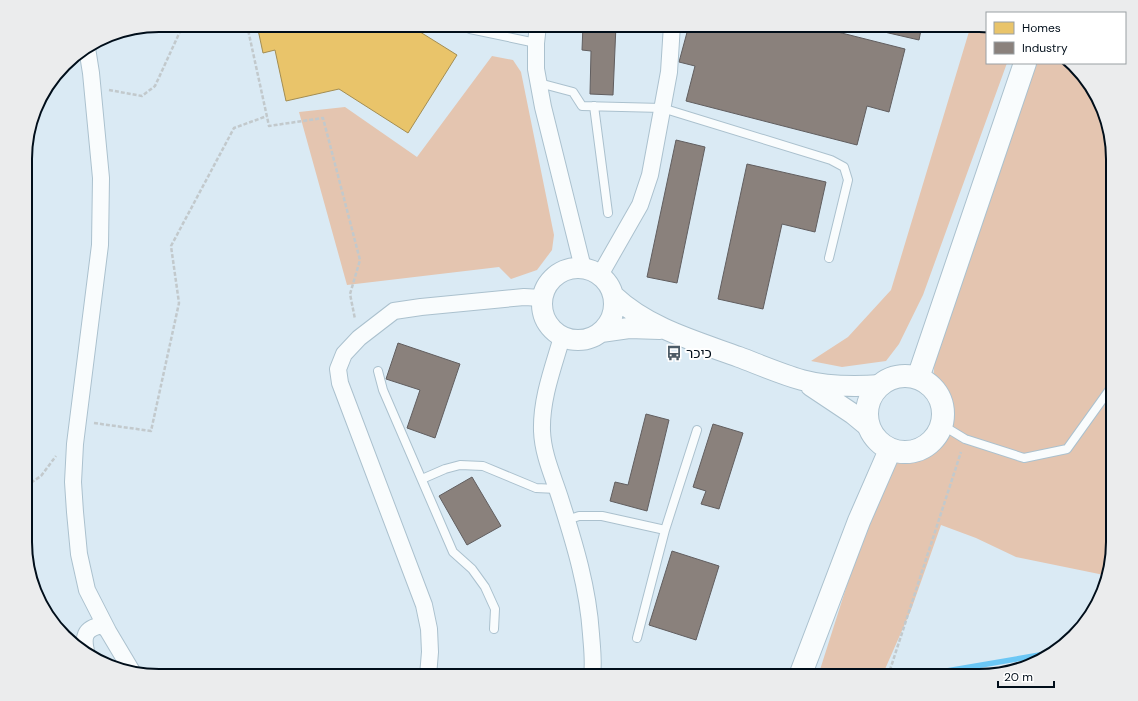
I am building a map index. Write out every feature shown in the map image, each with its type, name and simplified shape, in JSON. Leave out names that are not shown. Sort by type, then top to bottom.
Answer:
[{"type":"main road","points":[[918,378],[1025,64]]},
{"type":"main road","points":[[906,376],[918,378],[928,383],[942,402],[944,413],[942,425],[937,437],[928,446],[916,451],[903,453],[890,450],[880,444],[868,423],[867,411],[870,399],[876,389],[895,377],[906,376]]},
{"type":"main road","points":[[803,669],[859,521],[890,450]]},
{"type":"street","points":[[537,32],[536,69],[544,106],[592,271]]},
{"type":"street","points":[[592,271],[640,205],[650,175],[669,72],[672,32]]},
{"type":"street","points":[[88,54],[93,87],[101,178],[100,245],[78,420],[73,482],[75,512],[79,554],[88,591],[108,631],[129,666]]},
{"type":"street","points":[[572,268],[592,271],[609,284],[614,296],[612,319],[606,328],[589,339],[580,341],[562,337],[554,332],[546,321],[542,308],[542,298],[545,288],[552,278],[561,271],[572,268]]},
{"type":"street","points":[[614,296],[624,305],[664,330],[802,380],[840,386],[881,386]]},
{"type":"street","points":[[429,669],[430,629],[424,605],[340,382],[338,369],[344,354],[359,338],[394,311],[421,306],[524,297],[542,298]]},
{"type":"street","points":[[602,332],[629,328],[664,330]]},
{"type":"street","points":[[562,337],[543,407],[545,455],[582,569],[589,608],[594,663],[593,669]]},
{"type":"street","points":[[802,380],[853,414],[870,428]]},
{"type":"street","points":[[84,645],[88,591]]},
{"type":"street","points":[[85,637],[88,630],[94,626],[103,625],[108,631]]},
{"type":"lane","points":[[484,32],[536,43]]},
{"type":"lane","points":[[539,83],[573,92],[582,106],[662,108],[831,160],[844,167],[848,180],[830,258]]},
{"type":"lane","points":[[594,106],[608,213]]},
{"type":"lane","points":[[378,371],[383,390],[453,552],[472,569],[485,587],[495,609],[494,628]]},
{"type":"lane","points":[[942,425],[965,439],[1024,458],[1067,449],[1106,395]]},
{"type":"lane","points":[[637,638],[665,530],[697,430]]},
{"type":"lane","points":[[422,479],[445,469],[460,466],[483,466],[536,488],[557,489]]},
{"type":"lane","points":[[567,520],[579,516],[602,516],[665,530]]},
{"type":"path","points":[[93,87],[142,96],[155,86],[180,32]]},
{"type":"path","points":[[249,32],[269,126],[323,118],[360,260],[350,294],[359,338]]},
{"type":"path","points":[[78,420],[151,431],[179,303],[171,246],[234,128],[267,116]]},
{"type":"path","points":[[890,669],[965,439]]},
{"type":"path","points":[[32,482],[41,476],[57,455]]},
{"type":"shaded area","points":[[969,32],[986,32],[986,64],[1007,64],[923,295],[899,344],[886,361],[842,367],[811,361],[848,337],[891,290]]},
{"type":"shaded area","points":[[492,56],[513,60],[521,72],[554,235],[552,250],[537,270],[511,279],[499,267],[347,285],[299,112],[345,107],[417,157]]},
{"type":"shaded area","points":[[1036,64],[1063,64],[1085,89],[1093,103],[1104,135],[1106,151],[1106,550],[1102,574],[1016,557],[976,538],[941,525],[911,610],[885,669],[820,669],[875,497],[905,450],[930,435],[935,353],[1016,115]]},
{"type":"building: Homes","points":[[258,32],[420,32],[457,55],[408,133],[339,89],[286,101],[275,50],[263,53]]},
{"type":"building: Industry","points":[[583,32],[616,32],[613,95],[590,94],[591,51],[582,50]]},
{"type":"building: Industry","points":[[687,32],[838,32],[905,49],[889,112],[867,106],[857,145],[686,101],[695,66],[679,62]]},
{"type":"building: Industry","points":[[884,32],[921,32],[919,40]]},
{"type":"building: Industry","points":[[676,140],[705,147],[677,283],[647,277]]},
{"type":"building: Industry","points":[[747,164],[826,182],[815,232],[782,224],[763,309],[718,299]]},
{"type":"building: Industry","points":[[398,343],[460,364],[435,438],[407,428],[420,390],[386,379]]},
{"type":"building: Industry","points":[[646,414],[669,420],[647,511],[610,501],[615,482],[628,485]]},
{"type":"building: Industry","points":[[713,424],[743,433],[719,509],[701,504],[706,491],[693,487]]},
{"type":"building: Industry","points":[[472,477],[501,526],[467,545],[439,496]]},
{"type":"building: Industry","points":[[672,551],[719,566],[696,640],[649,625]]},
{"type":"waterway","points":[[958,669],[1033,656]]},
{"type":"place","name":"כיכר","points":[[674,353]]}]
